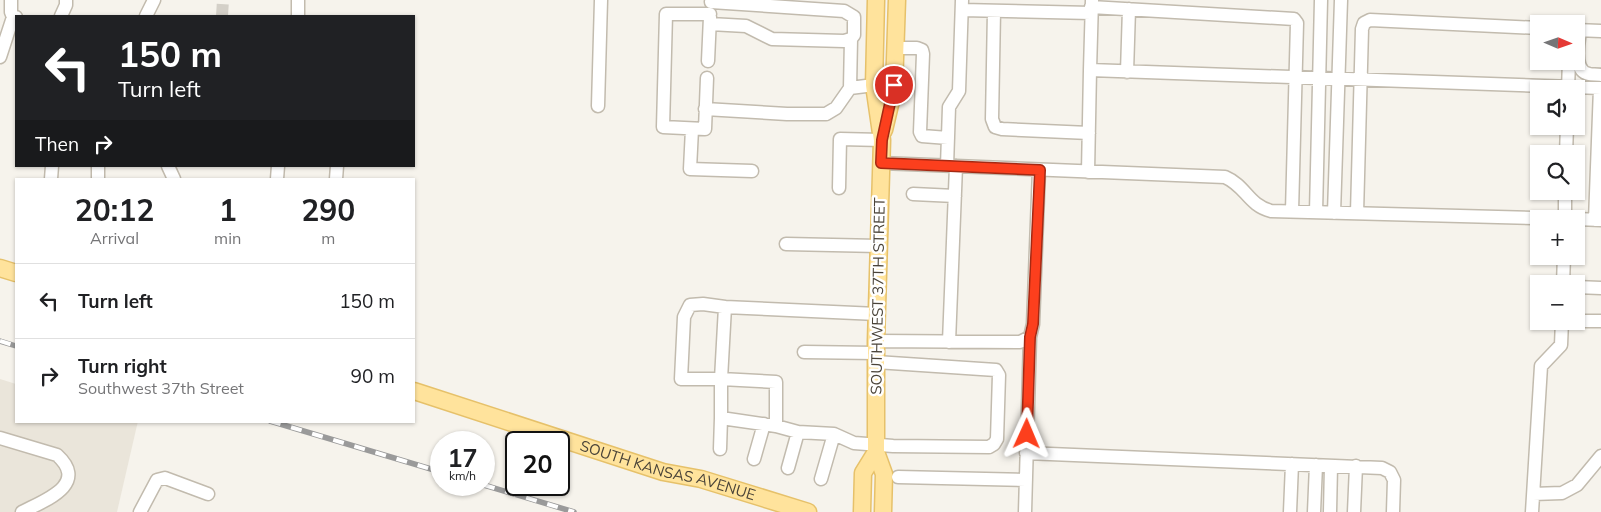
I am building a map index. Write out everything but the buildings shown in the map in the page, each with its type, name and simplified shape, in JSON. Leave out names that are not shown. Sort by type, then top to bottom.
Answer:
[{"type":"main road","name":"SOUTHWEST 37TH STREET","points":[[876,0],[874,85],[882,140]]},
{"type":"main road","name":"SOUTHWEST 37TH STREET","points":[[883,512],[884,474],[876,448],[876,352],[881,163],[882,140],[894,85],[897,0]]},
{"type":"main road","points":[[0,268],[15,273]]},
{"type":"main road","name":"SOUTH KANSAS AVENUE","points":[[415,391],[663,472],[700,479],[808,512]]},
{"type":"main road","name":"SOUTHWEST 37TH STREET","points":[[862,512],[864,473],[876,448]]},
{"type":"street","points":[[0,57],[12,40],[15,17],[11,12],[12,0]]},
{"type":"street","points":[[61,15],[66,0]]},
{"type":"street","points":[[146,15],[154,0]]},
{"type":"street","points":[[298,0],[298,15]]},
{"type":"street","points":[[598,106],[601,0]]},
{"type":"street","points":[[1316,212],[1321,0]]},
{"type":"street","points":[[1334,212],[1342,0]]},
{"type":"street","points":[[949,342],[955,196],[948,138],[949,107],[959,91],[962,5],[994,10],[1092,7],[1294,19],[1297,23],[1292,211]]},
{"type":"street","points":[[1088,172],[1092,7]]},
{"type":"street","points":[[1127,72],[1129,9]]},
{"type":"street","points":[[710,10],[772,39],[844,41],[851,39]]},
{"type":"street","points":[[708,61],[710,10]]},
{"type":"street","points":[[706,109],[787,114],[826,114],[836,108],[850,88],[851,39],[854,35],[854,17],[844,10],[710,10],[666,14],[662,127],[705,129],[707,78]]},
{"type":"street","points":[[994,10],[992,119],[995,127],[1002,129],[1089,133]]},
{"type":"street","points":[[1357,213],[1362,29],[1364,22],[1370,20],[1530,28]]},
{"type":"street","points":[[1585,30],[1601,31]]},
{"type":"street","points":[[896,48],[917,48],[922,50],[920,132],[926,138],[948,138]]},
{"type":"street","points":[[1090,70],[1530,87]]},
{"type":"street","points":[[1581,70],[1595,74],[1596,88],[1598,220],[1585,219]]},
{"type":"street","points":[[850,88],[894,85]]},
{"type":"street","points":[[692,128],[690,168],[752,171]]},
{"type":"street","points":[[839,188],[840,139],[882,140]]},
{"type":"street","points":[[881,163],[1225,177],[1240,186],[1249,198],[1262,209],[1271,211],[1530,218]]},
{"type":"street","points":[[1025,512],[1030,337],[1033,324],[1040,170]]},
{"type":"street","points":[[913,194],[955,196]]},
{"type":"street","points":[[786,244],[879,246]]},
{"type":"street","points":[[1585,287],[1601,288]]},
{"type":"street","points":[[754,459],[770,425],[776,382],[681,379],[684,317],[690,305],[703,304],[725,307],[877,314]]},
{"type":"street","points":[[720,448],[725,307]]},
{"type":"street","points":[[1585,320],[1601,321]]},
{"type":"street","points":[[1532,512],[1541,366],[1561,345],[1562,330]]},
{"type":"street","points":[[804,352],[876,352],[949,342],[1020,342],[1030,337]]},
{"type":"street","points":[[721,418],[770,425],[798,432],[834,434],[854,443],[876,448],[989,447],[994,444],[996,439],[999,374],[996,370],[876,352]]},
{"type":"street","points":[[788,468],[798,432]]},
{"type":"street","points":[[821,479],[834,434]]},
{"type":"street","points":[[0,438],[57,455],[65,464],[68,472],[64,487],[58,493],[27,511]]},
{"type":"street","points":[[1026,454],[1382,468],[1390,472],[1394,480],[1393,512]]},
{"type":"street","points":[[1533,494],[1562,493],[1577,485],[1601,456]]},
{"type":"street","points":[[1290,512],[1292,464]]},
{"type":"street","points":[[1314,512],[1316,465]]},
{"type":"street","points":[[1330,512],[1331,466]]},
{"type":"street","points":[[1354,512],[1356,466]]},
{"type":"street","points":[[898,477],[1026,480]]},
{"type":"street","points":[[140,512],[157,480],[165,478],[208,494]]},
{"type":"shaded area","points":[[0,379],[15,384],[15,423],[138,423],[117,512],[0,512]]},
{"type":"tunnel","points":[[222,15],[223,0]]},
{"type":"railway","points":[[0,341],[15,346]]},
{"type":"railway","points":[[277,423],[430,469]]},
{"type":"railway","points":[[495,488],[574,512]]},
{"type":"route","points":[[894,85],[882,140],[881,163],[1040,170],[1033,324],[1030,337],[1027,434]]}]
